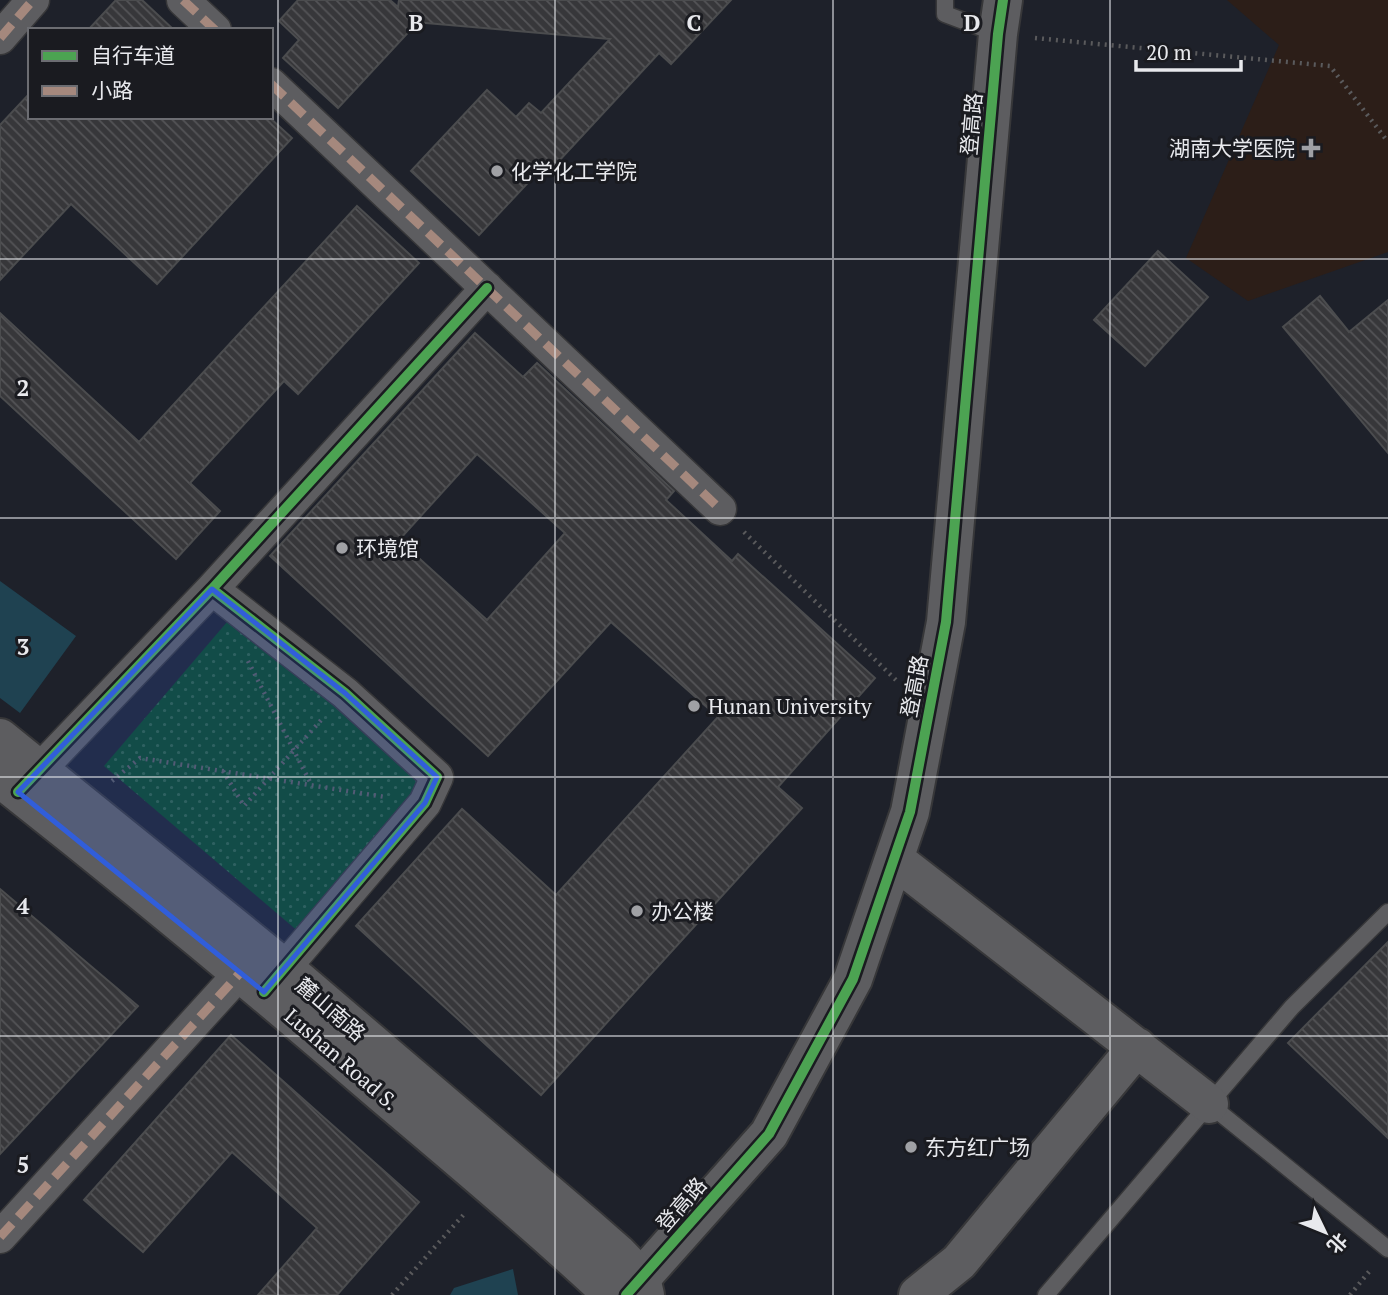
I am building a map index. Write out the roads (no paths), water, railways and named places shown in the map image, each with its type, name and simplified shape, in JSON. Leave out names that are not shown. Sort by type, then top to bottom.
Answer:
[{"type":"street","points":[[0,38],[33,0]]},
{"type":"street","points":[[183,0],[213,28]]},
{"type":"street","name":"登高路","points":[[631,1291],[769,1134],[853,979],[910,812],[946,622],[1001,17]]},
{"type":"street","points":[[273,85],[720,509]]},
{"type":"street","points":[[20,780],[212,589],[487,288]]},
{"type":"street","points":[[0,1237],[263,978],[425,803],[437,777],[345,694],[212,589]]},
{"type":"street","name":"麓山南路","points":[[0,738],[20,780],[84,805],[263,978],[586,1226],[617,1254],[631,1291]]},
{"type":"street","name":"Lushan Road S.","points":[[20,780],[263,978],[490,1186],[561,1247],[631,1291]]},
{"type":"street","points":[[894,859],[1209,1104]]},
{"type":"street","points":[[918,1295],[959,1262],[1137,1047]]},
{"type":"lane","points":[[945,0],[945,14],[1001,17]]},
{"type":"lane","points":[[1046,1295],[1293,1007],[1388,912]]},
{"type":"lane","points":[[1209,1104],[1388,1249]]},
{"type":"water","points":[[0,581],[76,636],[20,713],[0,698]]},
{"type":"water","points":[[513,1269],[518,1295],[450,1295],[454,1288]]},
{"type":"place","name":"湖南大学医院","points":[[1311,148]]},
{"type":"place","name":"化学化工学院","points":[[497,171]]},
{"type":"place","name":"环境馆","points":[[342,548]]},
{"type":"place","name":"Hunan University","points":[[694,706]]},
{"type":"place","name":"办公楼","points":[[637,911]]},
{"type":"place","name":"东方红广场","points":[[911,1147]]}]
